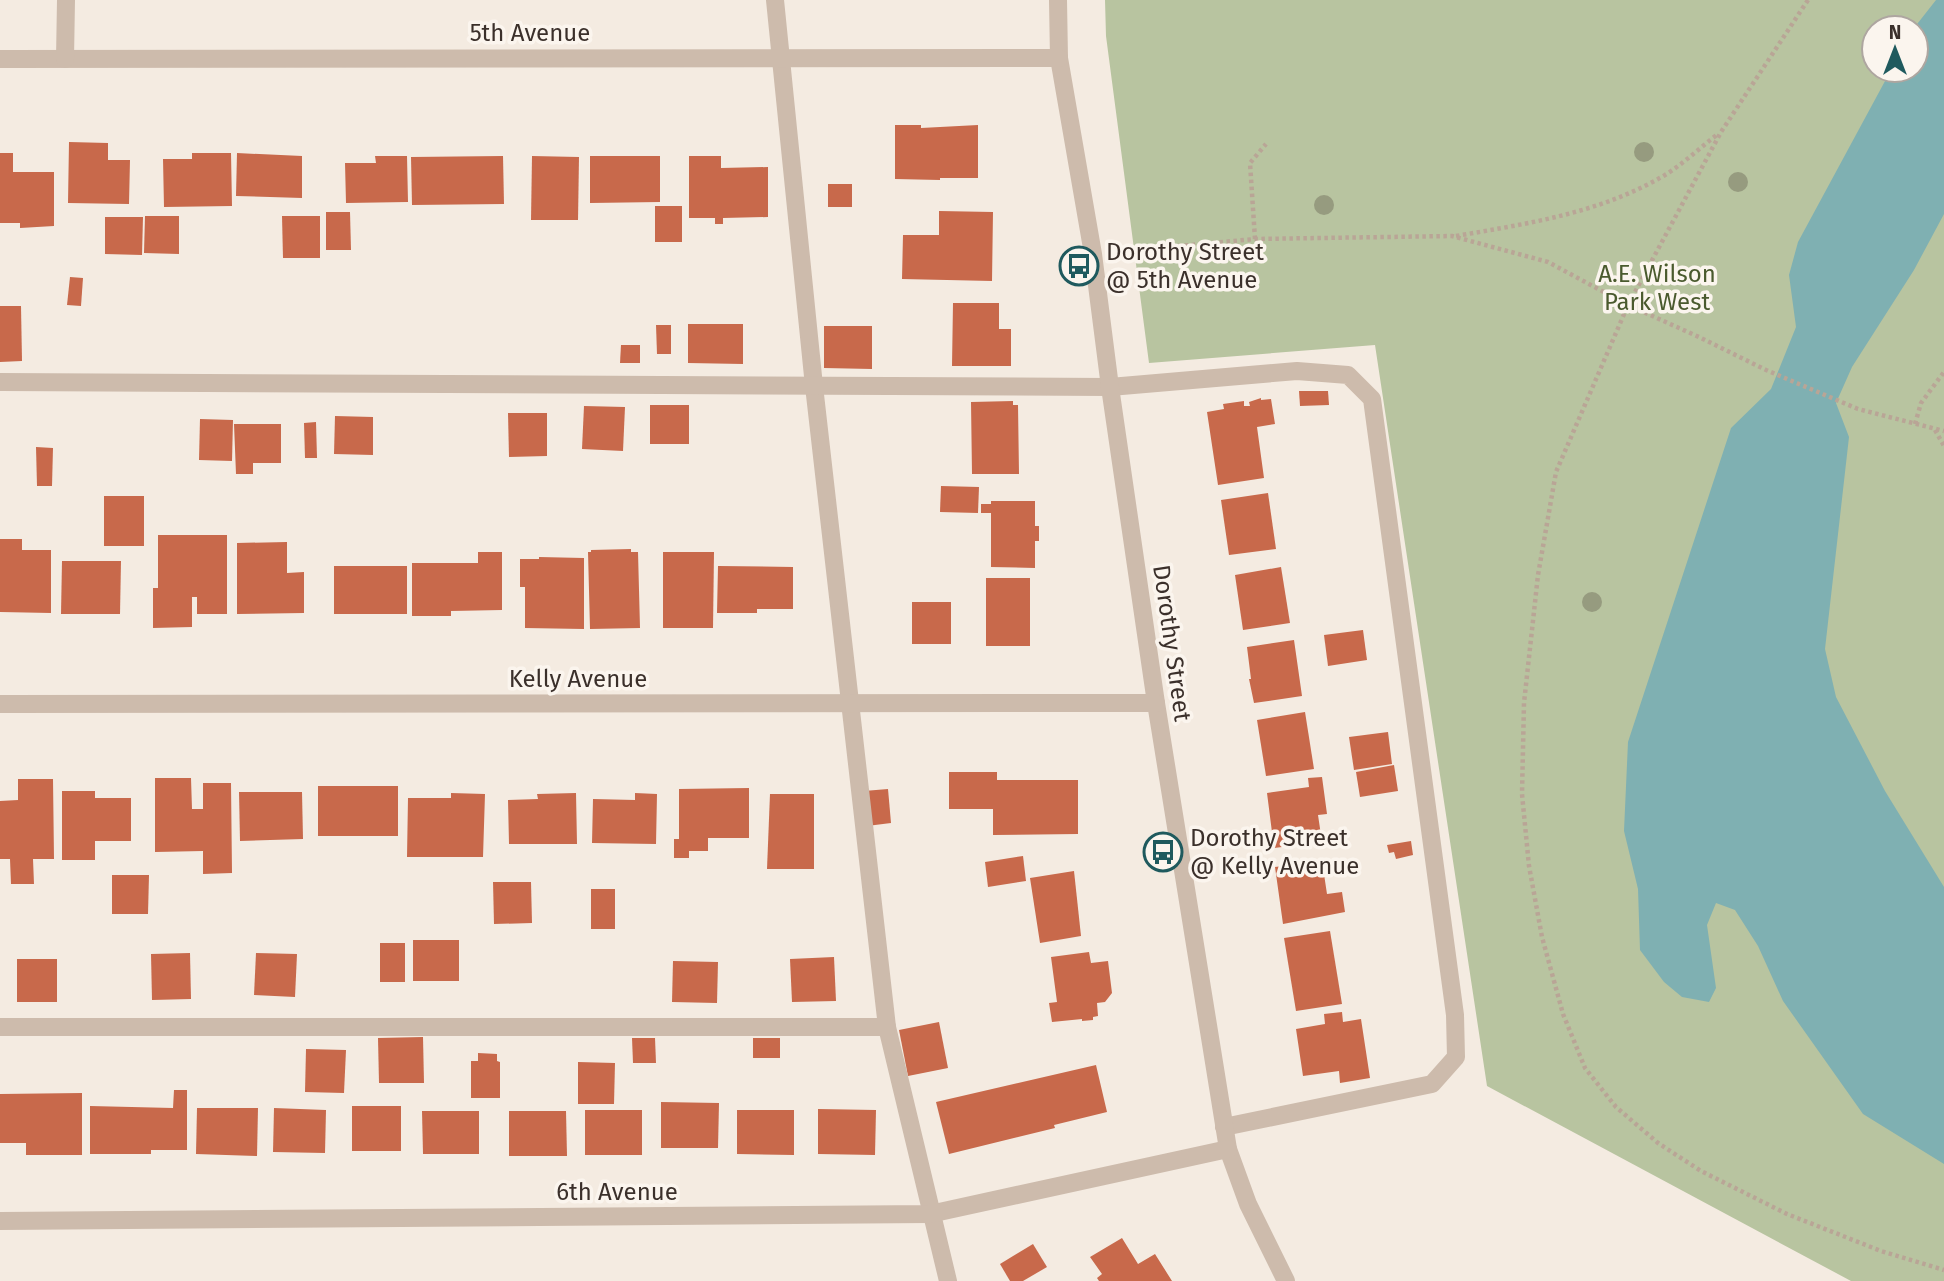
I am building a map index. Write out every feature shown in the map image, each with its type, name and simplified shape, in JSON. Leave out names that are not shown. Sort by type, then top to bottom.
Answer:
[{"type":"street","points":[[65,59],[66,0]]},
{"type":"street","points":[[775,0],[814,386],[887,1027],[948,1281]]},
{"type":"street","name":"Dorothy Street","points":[[1058,0],[1059,58],[1093,254],[1156,703],[1224,1127],[1228,1149],[1248,1204],[1286,1281]]},
{"type":"street","name":"5th Avenue","points":[[0,58],[1059,58]]},
{"type":"street","points":[[0,382],[1110,387],[1297,371],[1348,375],[1372,399],[1453,1001],[1456,1057],[1432,1084],[1224,1127]]},
{"type":"street","name":"Kelly Avenue","points":[[0,704],[1156,703]]},
{"type":"street","points":[[0,1027],[887,1027]]},
{"type":"street","name":"6th Avenue","points":[[0,1221],[930,1214],[1228,1149]]},
{"type":"path","points":[[1808,0],[1721,132],[1628,305],[1556,472],[1538,575],[1524,703],[1522,794],[1529,866],[1542,937],[1563,1014],[1585,1068],[1616,1107],[1658,1143],[1702,1171],[1787,1214],[1881,1251],[1944,1270]]},
{"type":"path","points":[[1093,254],[1255,239],[1452,236],[1543,221],[1583,210],[1659,179],[1721,132]]},
{"type":"path","points":[[1255,239],[1250,163],[1266,144]]},
{"type":"path","points":[[1452,236],[1548,262],[1628,305],[1766,370],[1858,409],[1944,432]]},
{"type":"path","points":[[1915,424],[1921,403],[1944,372]]},
{"type":"path","points":[[1935,430],[1944,446]]},
{"type":"green space","name":"A.E. Wilson Park West","points":[[1105,0],[1944,0],[1944,1281],[1851,1281],[1487,1086],[1375,345],[1149,363],[1106,36]]},
{"type":"water","points":[[1936,0],[1944,0],[1944,214],[1914,270],[1852,367],[1836,403],[1849,437],[1825,649],[1836,697],[1885,791],[1944,887],[1944,1164],[1863,1114],[1783,1001],[1758,946],[1735,910],[1716,903],[1707,925],[1716,988],[1709,1002],[1682,997],[1664,982],[1640,950],[1638,889],[1624,831],[1628,742],[1731,428],[1771,389],[1796,327],[1789,275],[1798,242],[1883,84],[1930,84],[1930,14],[1925,14]]},
{"type":"building","points":[[895,125],[921,125],[921,128],[978,125],[978,178],[895,179]]},
{"type":"building","points":[[69,142],[108,143],[108,160],[130,160],[129,204],[68,203]]},
{"type":"building","points":[[0,153],[13,153],[13,172],[54,172],[54,226],[20,228],[20,223],[0,223]]},
{"type":"building","points":[[192,153],[231,153],[232,206],[164,207],[163,159],[192,159]]},
{"type":"building","points":[[237,153],[302,156],[302,198],[236,196]]},
{"type":"building","points":[[375,156],[407,156],[408,202],[346,203],[345,163],[376,163]]},
{"type":"building","points":[[503,156],[504,204],[412,205],[411,157]]},
{"type":"building","points":[[532,156],[579,157],[578,220],[531,220]]},
{"type":"building","points":[[590,156],[660,156],[660,202],[590,203]]},
{"type":"building","points":[[689,156],[721,156],[721,168],[768,167],[768,217],[723,218],[723,224],[715,224],[715,218],[689,218]]},
{"type":"building","points":[[828,184],[852,184],[852,207],[828,207]]},
{"type":"building","points":[[655,206],[682,206],[682,242],[655,242]]},
{"type":"building","points":[[939,211],[993,212],[992,281],[902,279],[903,235],[939,235]]},
{"type":"building","points":[[326,212],[350,212],[351,250],[326,250]]},
{"type":"building","points":[[145,216],[179,216],[179,254],[144,253]]},
{"type":"building","points":[[282,216],[320,216],[320,258],[283,258]]},
{"type":"building","points":[[105,217],[143,217],[142,255],[105,254]]},
{"type":"building","points":[[70,277],[83,278],[81,306],[67,305]]},
{"type":"building","points":[[953,303],[999,303],[999,329],[1011,329],[1011,366],[952,366]]},
{"type":"building","points":[[0,306],[21,306],[22,361],[0,362]]},
{"type":"building","points":[[688,324],[743,324],[743,364],[688,363]]},
{"type":"building","points":[[656,325],[671,325],[671,354],[657,354]]},
{"type":"building","points":[[824,326],[872,326],[872,369],[824,368]]},
{"type":"building","points":[[621,345],[640,345],[640,363],[620,363]]},
{"type":"building","points":[[1299,391],[1328,391],[1329,405],[1300,406]]},
{"type":"building","points":[[1261,398],[1271,399],[1275,424],[1257,427],[1264,478],[1218,485],[1207,412],[1224,409],[1223,404],[1244,401],[1244,406],[1250,406],[1249,402]]},
{"type":"building","points":[[1013,401],[1013,405],[1018,405],[1019,474],[972,474],[971,402]]},
{"type":"building","points":[[650,405],[689,405],[689,444],[650,444]]},
{"type":"building","points":[[584,406],[625,407],[623,451],[582,449]]},
{"type":"building","points":[[508,413],[547,413],[547,456],[509,457]]},
{"type":"building","points":[[335,416],[373,417],[373,455],[334,454]]},
{"type":"building","points":[[200,419],[233,420],[232,461],[199,460]]},
{"type":"building","points":[[316,422],[317,458],[305,458],[304,423]]},
{"type":"building","points":[[234,424],[281,424],[281,463],[253,463],[253,474],[236,474]]},
{"type":"building","points":[[36,447],[53,448],[52,486],[37,486]]},
{"type":"building","points":[[941,486],[979,487],[978,513],[940,512]]},
{"type":"building","points":[[1268,493],[1276,549],[1229,555],[1221,500]]},
{"type":"building","points":[[104,496],[144,496],[144,546],[104,546]]},
{"type":"building","points":[[991,501],[1035,501],[1035,526],[1039,526],[1039,541],[1035,541],[1035,568],[991,567],[991,513],[981,513],[981,504],[991,504]]},
{"type":"building","points":[[158,535],[227,535],[227,614],[197,614],[197,597],[192,597],[192,627],[153,628],[153,588],[158,588]]},
{"type":"building","points":[[0,539],[22,539],[22,550],[51,550],[51,613],[0,612]]},
{"type":"building","points":[[287,542],[287,573],[304,572],[304,613],[237,614],[237,543]]},
{"type":"building","points":[[631,549],[631,552],[638,552],[640,628],[590,629],[588,552]]},
{"type":"building","points":[[478,552],[502,552],[502,610],[451,611],[451,616],[412,616],[412,563],[478,563]]},
{"type":"building","points":[[663,552],[714,552],[713,628],[663,628]]},
{"type":"building","points":[[584,558],[584,629],[525,628],[525,587],[520,587],[520,559]]},
{"type":"building","points":[[62,561],[121,561],[120,614],[61,614]]},
{"type":"building","points":[[334,566],[407,566],[407,614],[334,614]]},
{"type":"building","points":[[718,566],[793,567],[793,609],[757,609],[757,613],[717,613]]},
{"type":"building","points":[[1281,567],[1290,623],[1243,630],[1235,575]]},
{"type":"building","points":[[986,578],[1030,578],[1030,646],[986,646]]},
{"type":"building","points":[[912,602],[951,602],[951,644],[912,644]]},
{"type":"building","points":[[1363,630],[1367,660],[1328,666],[1324,635]]},
{"type":"building","points":[[1294,640],[1302,696],[1254,703],[1247,647]]},
{"type":"building","points":[[1305,712],[1314,769],[1266,776],[1257,720]]},
{"type":"building","points":[[1388,732],[1392,764],[1354,770],[1349,737]]},
{"type":"building","points":[[1394,765],[1398,791],[1360,797],[1356,772]]},
{"type":"building","points":[[949,772],[997,772],[997,780],[1078,780],[1078,834],[993,835],[993,809],[949,809]]},
{"type":"building","points":[[1322,777],[1327,814],[1318,815],[1322,842],[1274,848],[1267,793],[1309,787],[1308,778]]},
{"type":"building","points":[[155,778],[191,778],[192,809],[203,809],[203,783],[231,783],[232,873],[203,874],[203,851],[155,852]]},
{"type":"building","points":[[18,779],[53,779],[54,859],[33,859],[34,884],[11,884],[10,859],[0,859],[0,801],[18,800]]},
{"type":"building","points":[[318,786],[398,786],[398,836],[318,836]]},
{"type":"building","points":[[749,788],[749,838],[708,838],[708,851],[689,851],[689,858],[674,858],[674,839],[679,839],[679,789]]},
{"type":"building","points":[[888,789],[891,823],[867,826],[864,791]]},
{"type":"building","points":[[62,791],[95,791],[95,798],[131,798],[131,841],[95,841],[95,860],[62,860]]},
{"type":"building","points":[[239,792],[302,792],[303,839],[240,841]]},
{"type":"building","points":[[451,793],[485,794],[483,857],[407,857],[408,798],[451,798]]},
{"type":"building","points":[[576,793],[577,844],[509,844],[508,800],[538,799],[537,794]]},
{"type":"building","points":[[635,793],[657,794],[656,844],[592,843],[593,799],[635,800]]},
{"type":"building","points":[[770,794],[814,794],[814,869],[767,869]]},
{"type":"building","points":[[1411,841],[1413,855],[1396,859],[1394,852],[1389,853],[1387,845]]},
{"type":"building","points":[[1023,856],[1026,881],[988,887],[985,862]]},
{"type":"building","points":[[1322,861],[1327,894],[1342,892],[1345,912],[1283,924],[1275,867]]},
{"type":"building","points":[[1074,871],[1081,936],[1040,943],[1030,878]]},
{"type":"building","points":[[112,875],[149,875],[148,914],[112,914]]},
{"type":"building","points":[[493,882],[531,882],[532,923],[494,924]]},
{"type":"building","points":[[591,889],[615,889],[615,929],[591,929]]},
{"type":"building","points":[[1330,931],[1342,1004],[1296,1011],[1284,938]]},
{"type":"building","points":[[413,940],[459,940],[459,981],[413,981]]},
{"type":"building","points":[[380,943],[405,943],[405,982],[380,982]]},
{"type":"building","points":[[1089,952],[1091,963],[1108,961],[1112,993],[1105,1002],[1097,1003],[1098,1016],[1093,1017],[1093,1020],[1052,1022],[1049,1003],[1057,1002],[1051,957]]},
{"type":"building","points":[[190,953],[191,999],[152,1000],[151,954]]},
{"type":"building","points":[[256,953],[297,954],[295,997],[254,995]]},
{"type":"building","points":[[834,957],[836,1001],[792,1002],[790,959]]},
{"type":"building","points":[[17,959],[57,959],[57,1002],[17,1002]]},
{"type":"building","points":[[673,961],[718,962],[717,1003],[672,1002]]},
{"type":"building","points":[[1342,1012],[1343,1022],[1361,1019],[1370,1078],[1340,1083],[1339,1071],[1303,1076],[1296,1029],[1325,1024],[1324,1014]]},
{"type":"building","points":[[939,1022],[948,1068],[908,1076],[899,1030]]},
{"type":"building","points":[[423,1037],[424,1083],[379,1083],[378,1038]]},
{"type":"building","points":[[632,1038],[655,1038],[656,1063],[633,1063]]},
{"type":"building","points":[[753,1038],[780,1038],[780,1058],[753,1058]]},
{"type":"building","points":[[306,1049],[346,1050],[344,1093],[305,1092]]},
{"type":"building","points":[[478,1053],[497,1054],[497,1061],[500,1062],[500,1098],[471,1098],[471,1061],[478,1061]]},
{"type":"building","points":[[578,1062],[615,1063],[614,1104],[578,1104]]},
{"type":"building","points":[[1096,1065],[1107,1112],[1054,1125],[1055,1128],[949,1154],[936,1102]]},
{"type":"building","points":[[174,1090],[187,1090],[187,1150],[151,1150],[151,1154],[90,1154],[90,1106],[173,1108]]},
{"type":"building","points":[[82,1093],[82,1155],[26,1155],[26,1143],[0,1143],[0,1094]]},
{"type":"building","points":[[661,1102],[719,1103],[718,1148],[661,1148]]},
{"type":"building","points":[[352,1106],[401,1106],[401,1151],[352,1151]]},
{"type":"building","points":[[197,1108],[258,1108],[257,1156],[196,1154]]},
{"type":"building","points":[[274,1108],[326,1110],[325,1153],[273,1152]]},
{"type":"building","points":[[818,1109],[876,1110],[875,1155],[818,1154]]},
{"type":"building","points":[[585,1110],[642,1110],[642,1155],[585,1155]]},
{"type":"building","points":[[737,1110],[794,1110],[794,1155],[737,1154]]},
{"type":"building","points":[[422,1111],[479,1111],[479,1154],[423,1154]]},
{"type":"building","points":[[509,1111],[566,1111],[567,1156],[509,1156]]},
{"type":"building","points":[[1122,1238],[1138,1264],[1155,1254],[1172,1281],[1099,1281],[1097,1278],[1102,1274],[1090,1257]]},
{"type":"building","points":[[1033,1244],[1047,1267],[1023,1281],[1010,1281],[1000,1264]]},
{"type":"place","name":"Dorothy Street @ 5th Avenue","points":[[1079,266]]},
{"type":"place","name":"Dorothy Street @ Kelly Avenue","points":[[1163,852]]}]
